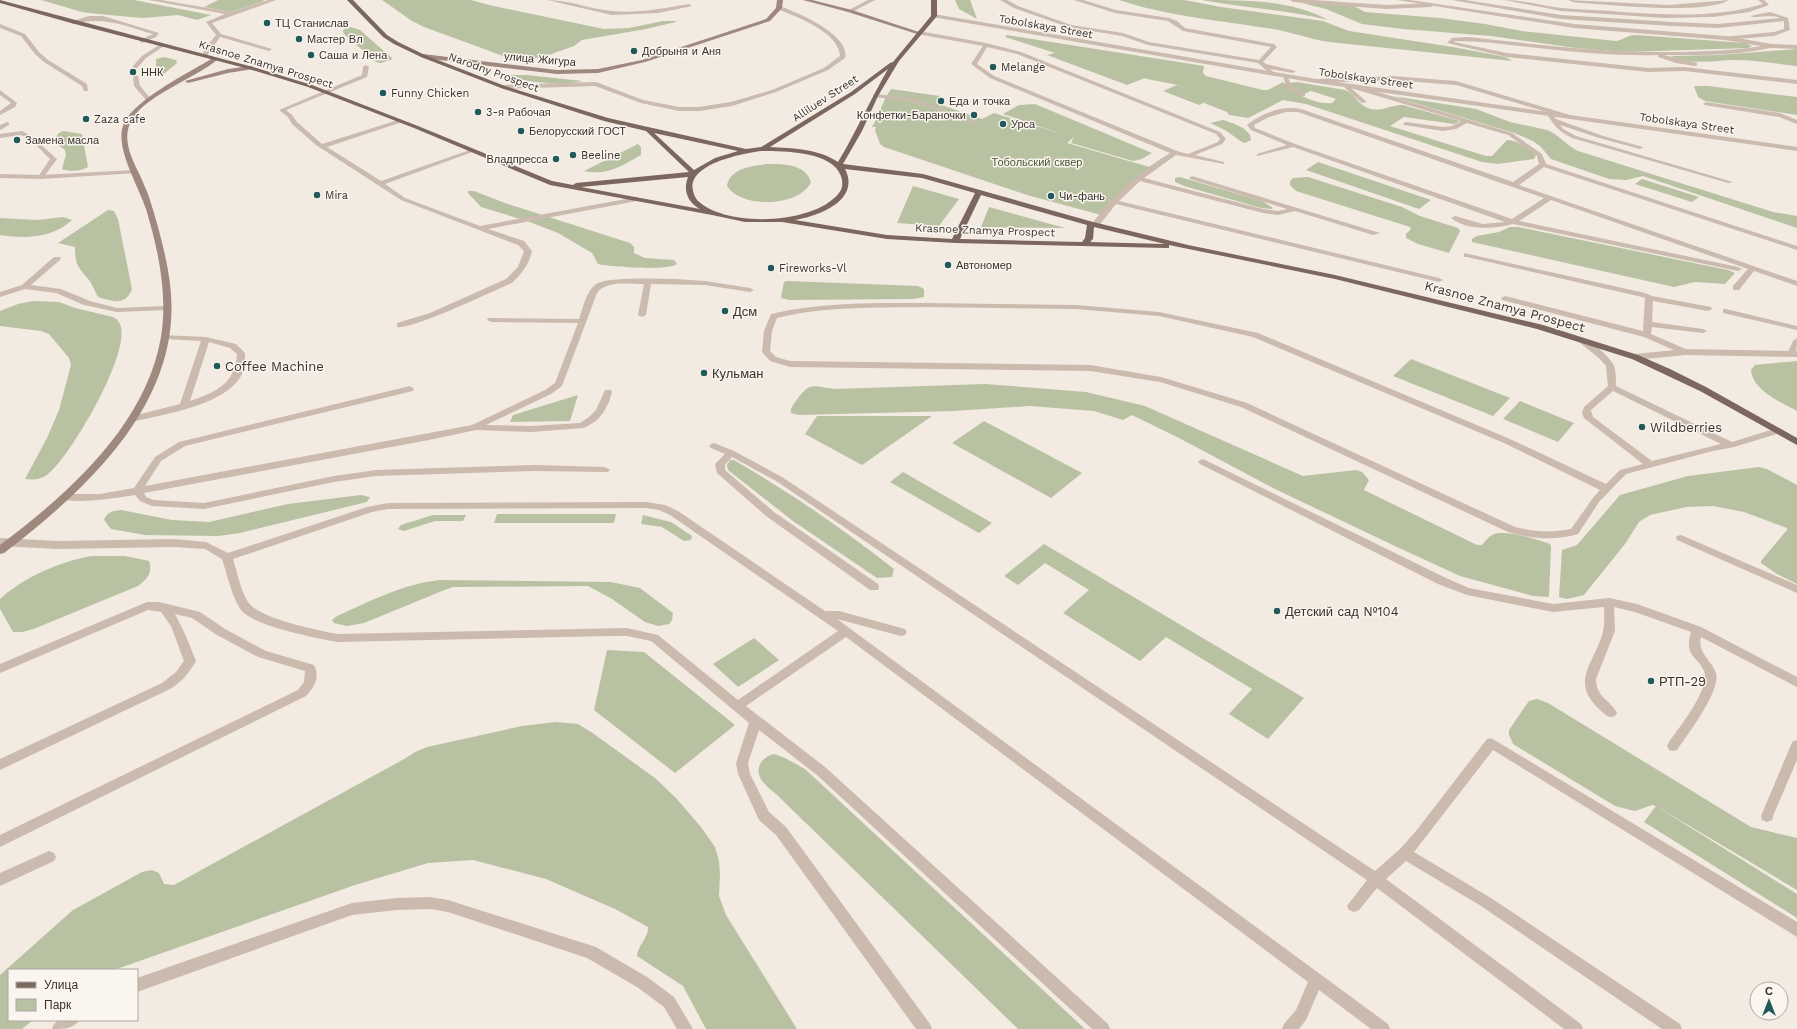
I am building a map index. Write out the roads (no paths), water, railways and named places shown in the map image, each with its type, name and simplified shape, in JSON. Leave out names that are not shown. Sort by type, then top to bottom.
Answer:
[{"type":"main road","name":"Narodny Prospect","points":[[350,0],[386,36],[423,56],[503,87],[606,120],[649,131],[745,151]]},
{"type":"main road","points":[[779,8],[780,0]]},
{"type":"main road","points":[[806,0],[850,11],[919,33]]},
{"type":"main road","points":[[934,0],[934,16]]},
{"type":"main road","name":"Krasnoe Znamya Prospect","points":[[0,1],[142,41],[251,68],[324,92],[400,121],[536,178],[562,186],[742,220],[782,220],[887,237],[955,241],[1188,247]]},
{"type":"main road","name":"улица Жигура","points":[[423,56],[557,72],[598,71],[643,61],[738,31],[768,20],[779,8]]},
{"type":"main road","name":"Alliluev Street","points":[[839,166],[859,130],[875,96],[897,60],[934,16]]},
{"type":"main road","points":[[0,550],[5,543],[65,497],[103,457],[132,419],[152,378],[158,364],[165,337],[166,280],[161,255],[144,192],[126,149],[124,138],[127,122],[132,115],[149,100],[216,59]]},
{"type":"main road","name":"Alliluev Street","points":[[761,149],[852,93],[897,60]]},
{"type":"main road","points":[[174,85],[204,76],[251,68]]},
{"type":"main road","name":"Narodny Prospect","points":[[649,131],[694,174]]},
{"type":"main road","points":[[711,213],[697,204],[689,194],[688,184],[694,174],[714,160],[745,151],[785,149],[806,152],[825,158],[839,166],[846,175],[847,185],[842,195],[828,206],[807,215],[782,220]]},
{"type":"main road","name":"Krasnoe Znamya Prospect","points":[[839,166],[923,176],[1093,225],[1188,247],[1416,295],[1540,327],[1635,358],[1703,389],[1797,442]]},
{"type":"main road","name":"Krasnoe Znamya Prospect","points":[[562,186],[694,174]]},
{"type":"main road","points":[[955,241],[979,192]]},
{"type":"main road","points":[[1084,244],[1089,239],[1093,225]]},
{"type":"street","points":[[152,0],[231,14]]},
{"type":"street","points":[[269,49],[219,35],[209,22],[273,0]]},
{"type":"street","points":[[550,0],[612,13],[650,12],[688,6]]},
{"type":"street","points":[[850,11],[872,0]]},
{"type":"street","points":[[1003,0],[1016,7],[1070,26],[1123,35],[1148,43],[1260,62],[1273,74]]},
{"type":"street","points":[[1078,0],[1115,11],[1169,20],[1183,29],[1272,45],[1274,47],[1260,62]]},
{"type":"street","points":[[1293,0],[1401,7],[1431,5]]},
{"type":"street","points":[[1364,0],[1401,7]]},
{"type":"street","points":[[1400,0],[1574,26],[1725,38],[1772,46],[1797,47]]},
{"type":"street","points":[[1454,0],[1561,17],[1672,24],[1718,26],[1786,19]]},
{"type":"street","points":[[1507,0],[1561,9],[1664,16],[1713,15],[1750,10],[1766,6],[1761,0]]},
{"type":"street","points":[[1571,0],[1672,5],[1707,4],[1726,0]]},
{"type":"street","points":[[503,87],[596,84],[641,101],[679,109],[699,109],[732,104],[774,91],[826,69],[843,57],[844,50],[840,42],[813,24],[779,8]]},
{"type":"street","points":[[1727,20],[1768,13],[1779,15],[1786,19]]},
{"type":"street","name":"Tobolskaya Street","points":[[934,16],[1316,81],[1797,149]]},
{"type":"street","points":[[73,22],[89,18],[103,18],[156,33],[153,37],[142,41]]},
{"type":"street","points":[[1725,38],[1782,33],[1787,30],[1786,19]]},
{"type":"street","points":[[0,26],[23,35],[41,57],[85,85],[86,90]]},
{"type":"street","points":[[919,33],[986,45],[1019,53],[1218,133],[1223,139],[1220,144],[1190,155]]},
{"type":"street","points":[[204,56],[219,35]]},
{"type":"street","points":[[1772,46],[1752,50],[1717,53],[1654,54],[1614,53],[1469,38],[1454,39],[1450,43],[1515,56],[1653,70],[1684,69],[1797,82]]},
{"type":"street","points":[[986,45],[974,64],[992,77],[1175,153],[1222,163]]},
{"type":"street","points":[[135,68],[144,57],[161,46]]},
{"type":"street","points":[[1654,54],[1676,61],[1797,76]]},
{"type":"street","points":[[1266,66],[1293,71]]},
{"type":"street","points":[[366,67],[366,76],[352,83],[324,92],[282,110],[290,116],[294,123],[322,146],[403,198],[521,243],[528,251],[526,261],[519,272],[509,281],[433,314],[400,325]]},
{"type":"street","points":[[135,76],[137,86],[149,100]]},
{"type":"street","points":[[1285,76],[1288,86],[1303,95]]},
{"type":"street","points":[[1316,81],[1392,78],[1416,79],[1456,84],[1568,116]]},
{"type":"street","points":[[1349,86],[1364,102]]},
{"type":"street","points":[[1349,86],[1510,134],[1540,155],[1544,165]]},
{"type":"street","points":[[0,92],[14,102],[13,106],[0,113]]},
{"type":"street","points":[[875,96],[911,99],[979,124]]},
{"type":"street","points":[[1706,104],[1780,115],[1797,122]]},
{"type":"street","points":[[1779,277],[1513,222],[1293,145],[1253,129],[1250,125],[1279,111],[1289,109],[1299,110],[1779,277],[1797,284]]},
{"type":"street","points":[[1549,113],[1569,139],[1585,146],[1727,184]]},
{"type":"street","points":[[1553,120],[1601,137],[1640,147]]},
{"type":"street","points":[[322,146],[400,121]]},
{"type":"street","points":[[1406,124],[1429,128],[1449,129],[1454,128],[1466,121]]},
{"type":"street","points":[[0,128],[6,124]]},
{"type":"street","points":[[0,136],[22,133],[30,137]]},
{"type":"street","points":[[39,145],[54,159],[41,177]]},
{"type":"street","points":[[1259,155],[1293,145]]},
{"type":"street","points":[[380,184],[472,151]]},
{"type":"street","points":[[1093,225],[1101,215],[1139,179],[1164,159],[1175,153]]},
{"type":"street","points":[[1514,185],[1544,165]]},
{"type":"street","points":[[1544,165],[1797,248]]},
{"type":"street","points":[[0,176],[41,177],[135,172]]},
{"type":"street","points":[[1192,178],[1376,233]]},
{"type":"street","points":[[1139,179],[1263,211],[1278,213],[1295,209]]},
{"type":"street","points":[[1454,218],[1474,225],[1492,228],[1513,222],[1549,198]]},
{"type":"street","points":[[480,228],[636,200]]},
{"type":"street","points":[[1115,202],[1439,280]]},
{"type":"street","points":[[1467,255],[1641,294],[1649,298],[1708,309]]},
{"type":"street","points":[[0,295],[24,287],[56,259]]},
{"type":"street","points":[[1736,288],[1750,271]]},
{"type":"street","points":[[642,314],[648,281]]},
{"type":"street","points":[[65,497],[100,497],[137,491],[429,437],[475,427],[542,396],[553,390],[559,384],[593,293],[598,286],[608,282],[648,281],[705,283],[750,290]]},
{"type":"street","points":[[24,287],[58,291],[86,303],[117,310],[166,308]]},
{"type":"street","points":[[1505,298],[1647,335],[1685,352]]},
{"type":"street","points":[[1647,335],[1649,298]]},
{"type":"street","points":[[1607,489],[1507,441],[1296,351],[1255,335],[1159,314],[1076,307],[925,305],[834,306],[799,310],[774,316],[768,331],[766,352],[773,359],[790,364],[1090,368],[1161,380],[1244,404],[1512,530],[1535,536],[1556,537],[1574,532],[1596,500],[1607,489],[1623,472],[1713,448],[1731,445],[1777,431]]},
{"type":"street","points":[[1726,311],[1797,328]]},
{"type":"street","points":[[492,320],[582,321]]},
{"type":"street","points":[[1647,324],[1703,331]]},
{"type":"street","points":[[132,419],[210,398],[234,380],[242,364],[241,353],[233,346],[206,339],[165,337]]},
{"type":"street","points":[[184,406],[206,339]]},
{"type":"street","points":[[1635,358],[1685,352],[1794,354],[1797,340]]},
{"type":"street","points":[[1583,341],[1602,356],[1610,366],[1612,387]]},
{"type":"street","points":[[1612,387],[1731,445]]},
{"type":"street","points":[[1612,387],[1587,408],[1589,418],[1649,464]]},
{"type":"street","points":[[137,491],[158,460],[182,444],[410,389]]},
{"type":"street","points":[[475,427],[501,430],[552,429],[582,426],[592,420],[601,410],[608,392]]},
{"type":"street","points":[[714,446],[731,453],[779,478],[1376,879],[1576,1029]]},
{"type":"street","points":[[731,453],[720,464],[720,471],[770,514],[874,587]]},
{"type":"street","points":[[1203,462],[1442,581],[1467,591],[1552,608],[1609,602],[1656,614],[1697,630],[1797,682]]},
{"type":"street","points":[[137,491],[143,499],[152,503],[204,506],[334,479],[376,473],[526,468],[605,470]]},
{"type":"street","points":[[227,557],[371,509],[388,506],[646,505],[660,507],[674,513],[846,631],[1383,1029]]},
{"type":"street","points":[[1681,538],[1797,589]]},
{"type":"street","points":[[5,543],[58,545],[174,543],[206,546],[227,557],[242,602],[248,610],[264,618],[305,632],[337,638],[627,632],[654,638],[756,721],[821,771],[1103,1029]]},
{"type":"street","points":[[1609,602],[1609,631],[1590,679],[1590,688],[1598,701],[1611,713]]},
{"type":"street","points":[[0,669],[147,606],[159,606],[165,609],[182,611],[196,615],[221,632],[262,654],[310,668],[312,674],[310,683],[302,693],[0,841]]},
{"type":"street","points":[[0,765],[166,686],[178,678],[186,669],[190,661],[173,620],[165,609]]},
{"type":"street","points":[[821,615],[839,615],[901,632]]},
{"type":"street","points":[[1674,746],[1710,687],[1710,674],[1695,652],[1693,639],[1697,630]]},
{"type":"street","points":[[738,706],[846,631]]},
{"type":"street","points":[[756,721],[742,763],[748,786],[764,816],[781,831],[926,1029]]},
{"type":"street","points":[[1354,906],[1376,879],[1405,853],[1491,743],[1797,930]]},
{"type":"street","points":[[1767,816],[1797,744]]},
{"type":"street","points":[[1405,853],[1486,902],[1675,1029]]},
{"type":"street","points":[[0,880],[49,857]]},
{"type":"street","points":[[138,985],[352,910],[398,904],[430,903],[448,906],[591,952],[642,982],[669,1002],[686,1029]]},
{"type":"street","points":[[1289,1029],[1301,1015],[1316,979]]},
{"type":"street","points":[[59,1029],[71,1021]]},
{"type":"place","name":"ТЦ Станислав","points":[[267,23]]},
{"type":"place","name":"Мастер Вл","points":[[299,39]]},
{"type":"place","name":"Добрыня и Аня","points":[[634,51]]},
{"type":"place","name":"Саша и Лена","points":[[311,55]]},
{"type":"place","name":"Melange","points":[[993,67]]},
{"type":"place","name":"ННК","points":[[133,72]]},
{"type":"place","name":"Funny Chicken","points":[[383,93]]},
{"type":"place","name":"Еда и точка","points":[[941,101]]},
{"type":"place","name":"3-я Рабочая","points":[[478,112]]},
{"type":"place","name":"Конфетки-Бараночки","points":[[974,115]]},
{"type":"place","name":"Zaza cafe","points":[[86,119]]},
{"type":"place","name":"Урса","points":[[1003,124]]},
{"type":"place","name":"Белорусский ГОСТ","points":[[521,131]]},
{"type":"place","name":"Замена масла","points":[[17,140]]},
{"type":"place","name":"Beeline","points":[[573,155]]},
{"type":"place","name":"Владпресса","points":[[556,159]]},
{"type":"place","name":"Mira","points":[[317,195]]},
{"type":"place","name":"Чи-фань","points":[[1051,196]]},
{"type":"place","name":"Автономер","points":[[948,265]]},
{"type":"place","name":"Fireworks-Vl","points":[[771,268]]},
{"type":"place","name":"Дсм","points":[[725,311]]},
{"type":"place","name":"Coffee Machine","points":[[217,366]]},
{"type":"place","name":"Кульман","points":[[704,373]]},
{"type":"place","name":"Wildberries","points":[[1642,427]]},
{"type":"place","name":"Детский сад №104","points":[[1277,611]]},
{"type":"place","name":"РТП-29","points":[[1651,681]]},
{"type":"park label","name":"Тобольский сквер","points":[[1037,162]]}]
